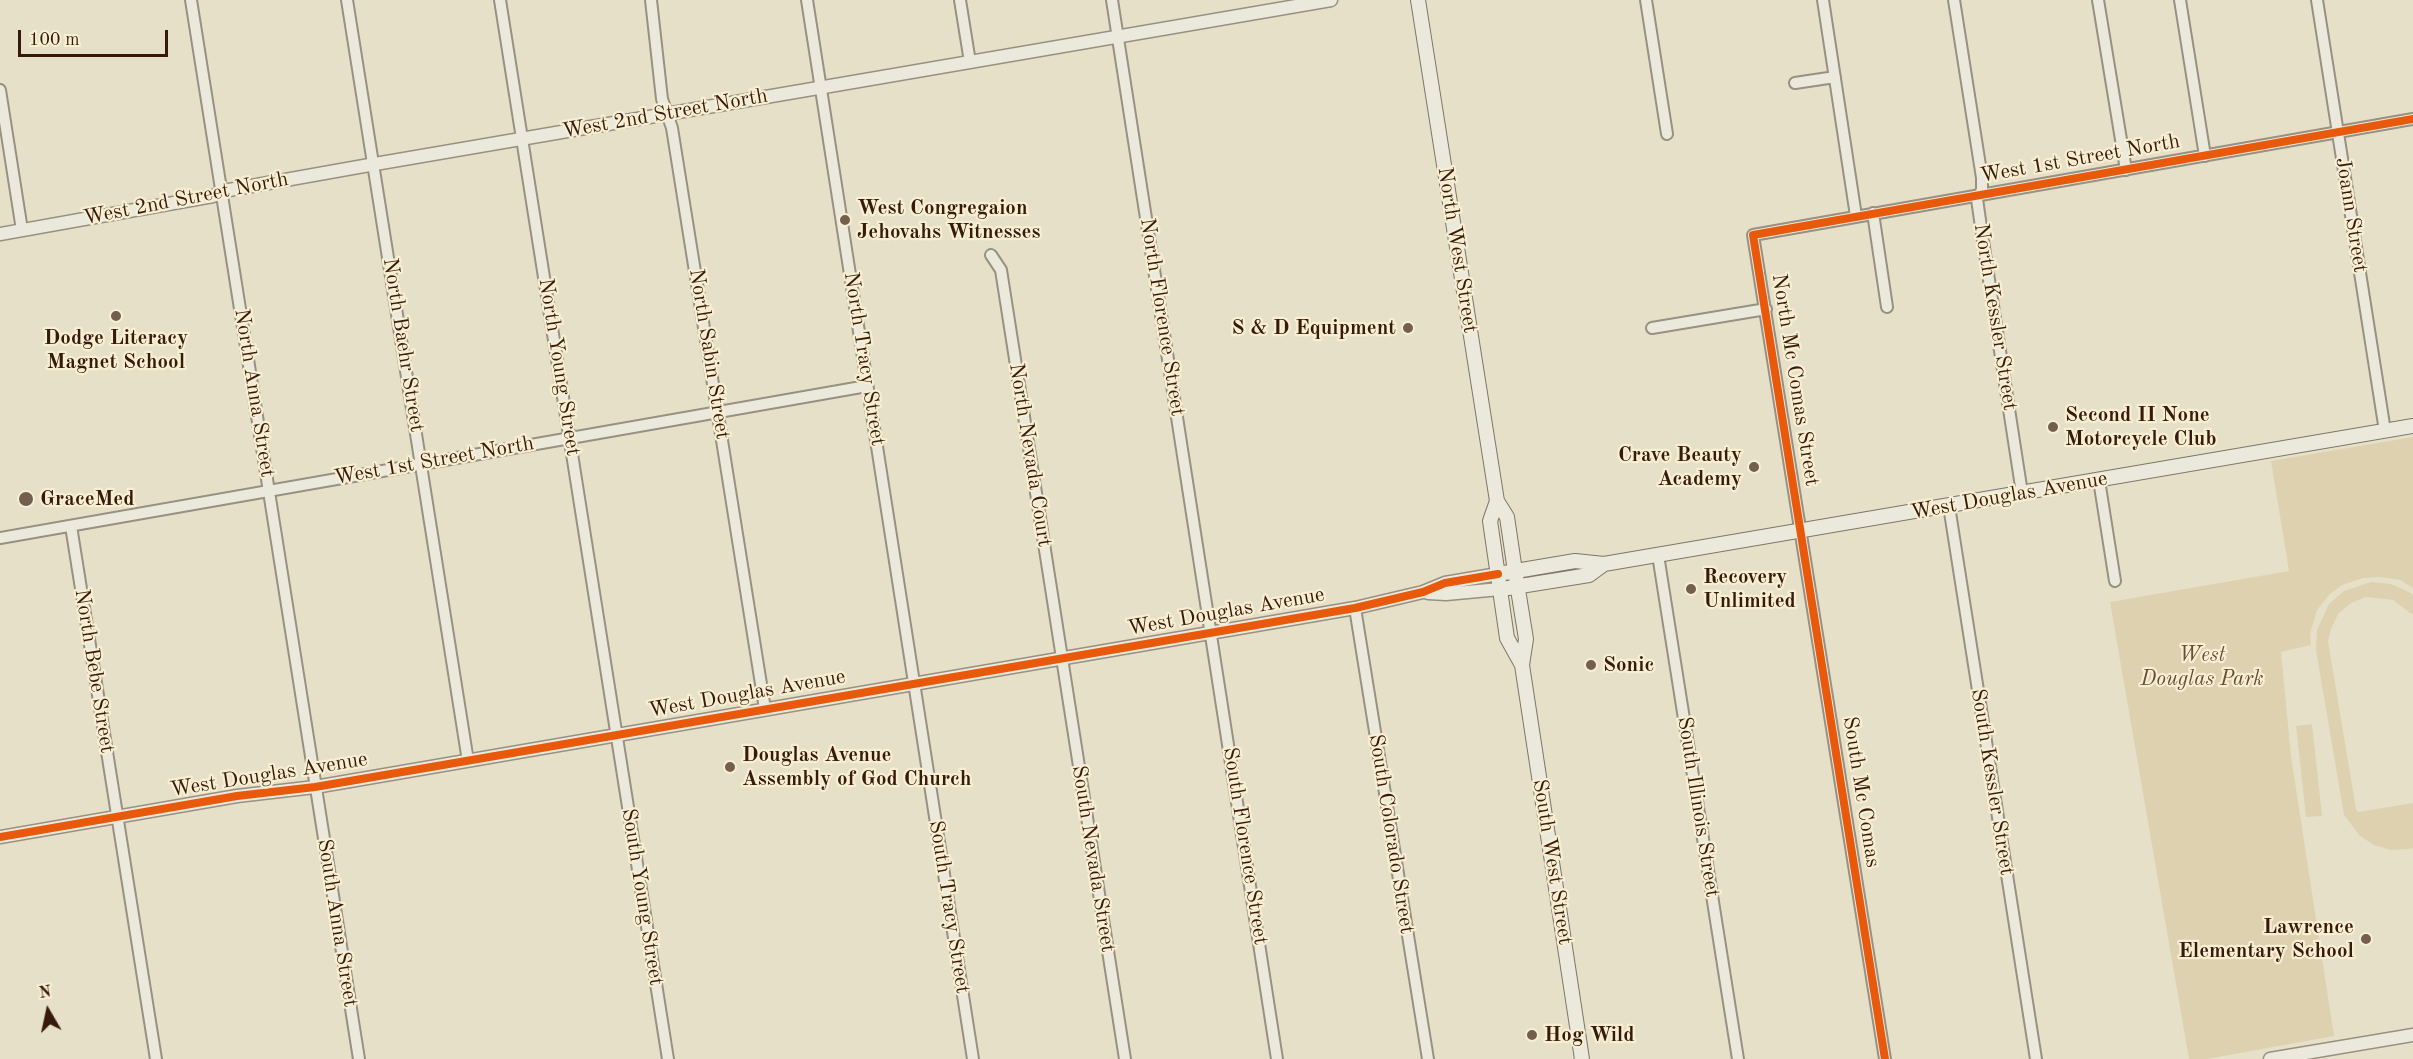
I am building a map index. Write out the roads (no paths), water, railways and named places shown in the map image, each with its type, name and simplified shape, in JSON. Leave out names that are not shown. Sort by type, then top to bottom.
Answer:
[{"type":"main road","name":"North West Street","points":[[1418,0],[1497,501],[1507,517],[1515,571]]},
{"type":"main road","name":"West Douglas Avenue","points":[[1498,574],[1575,561],[1604,564],[2413,426]]},
{"type":"main road","name":"North West Street","points":[[1497,501],[1490,521],[1498,574]]},
{"type":"main road","name":"West Douglas Avenue","points":[[1500,589],[1589,575],[1604,564]]},
{"type":"main road","name":"South West Street","points":[[1515,571],[1526,639],[1522,665],[1582,1059]]},
{"type":"main road","name":"South West Street","points":[[1498,574],[1507,638],[1522,665]]},
{"type":"street","name":"North Anna Street","points":[[191,0],[315,787]]},
{"type":"street","name":"North Baehr Street","points":[[347,0],[375,164],[468,761]]},
{"type":"street","name":"North Young Street","points":[[500,0],[617,735]]},
{"type":"street","name":"North Sabin Street","points":[[651,0],[662,99],[674,140],[765,709]]},
{"type":"street","name":"North Tracy Street","points":[[807,0],[914,684]]},
{"type":"street","points":[[960,0],[970,62]]},
{"type":"street","name":"North Florence Street","points":[[1112,0],[1212,633]]},
{"type":"street","name":"West 2nd Street North","points":[[0,234],[522,138],[1331,0]]},
{"type":"street","points":[[1646,0],[1667,134]]},
{"type":"street","points":[[1823,0],[1856,216]]},
{"type":"street","name":"North Kessler Street","points":[[1954,0],[1982,178],[1982,190],[1977,198],[2022,493]]},
{"type":"street","points":[[2097,0],[2126,170]]},
{"type":"street","points":[[2180,0],[2205,156]]},
{"type":"street","name":"Joann Street","points":[[2317,0],[2385,431]]},
{"type":"street","points":[[1795,83],[1835,77]]},
{"type":"street","points":[[0,90],[22,230]]},
{"type":"street","name":"West 1st Street North","points":[[1753,235],[2413,119]]},
{"type":"street","points":[[1873,213],[1887,307]]},
{"type":"street","name":"North Mc Comas Street","points":[[1753,235],[1802,531]]},
{"type":"street","name":"North Nevada Court","points":[[991,255],[1001,270],[1061,658]]},
{"type":"street","points":[[1652,328],[1766,309]]},
{"type":"street","name":"West 1st Street North","points":[[0,538],[867,386]]},
{"type":"street","points":[[2099,480],[2115,581]]},
{"type":"street","name":"South Kessler Street","points":[[1949,506],[2036,1059]]},
{"type":"street","name":"North Bebe Street","points":[[71,526],[156,1059]]},
{"type":"street","name":"South Mc Comas","points":[[1802,531],[1885,1059]]},
{"type":"street","name":"South Illinois Street","points":[[1658,555],[1738,1059]]},
{"type":"street","name":"West Douglas Avenue","points":[[0,837],[237,796],[315,787],[1355,608],[1423,592],[1445,583],[1498,574]]},
{"type":"street","name":"West Douglas Avenue","points":[[1423,592],[1446,594],[1500,589]]},
{"type":"street","name":"South Colorado Street","points":[[1355,608],[1428,1059]]},
{"type":"street","name":"South Florence Street","points":[[1212,633],[1277,1059]]},
{"type":"street","name":"South Nevada Street","points":[[1061,658],[1125,1059]]},
{"type":"street","name":"South Tracy Street","points":[[914,684],[973,1059]]},
{"type":"street","name":"South Young Street","points":[[617,735],[668,1059]]},
{"type":"street","name":"South Anna Street","points":[[315,787],[359,1059]]},
{"type":"street","points":[[2270,1059],[2413,1035]]},
{"type":"place","name":"West Congregaion Jehovahs Witnesses","points":[[845,220]]},
{"type":"place","name":"Dodge Literacy Magnet School","points":[[116,316]]},
{"type":"place","name":"S & D Equipment","points":[[1408,328]]},
{"type":"place","name":"Second II None Motorcycle Club","points":[[2053,427]]},
{"type":"place","name":"Crave Beauty Academy","points":[[1754,467]]},
{"type":"place","name":"GraceMed","points":[[26,499]]},
{"type":"place","name":"Recovery Unlimited","points":[[1691,589]]},
{"type":"place","name":"Sonic","points":[[1591,665]]},
{"type":"place","name":"Douglas Avenue Assembly of God Church","points":[[730,767]]},
{"type":"place","name":"Lawrence Elementary School","points":[[2366,939]]},
{"type":"place","name":"Hog Wild","points":[[1532,1035]]},
{"type":"park label","name":"West Douglas Park","points":[[2202,667]]}]
